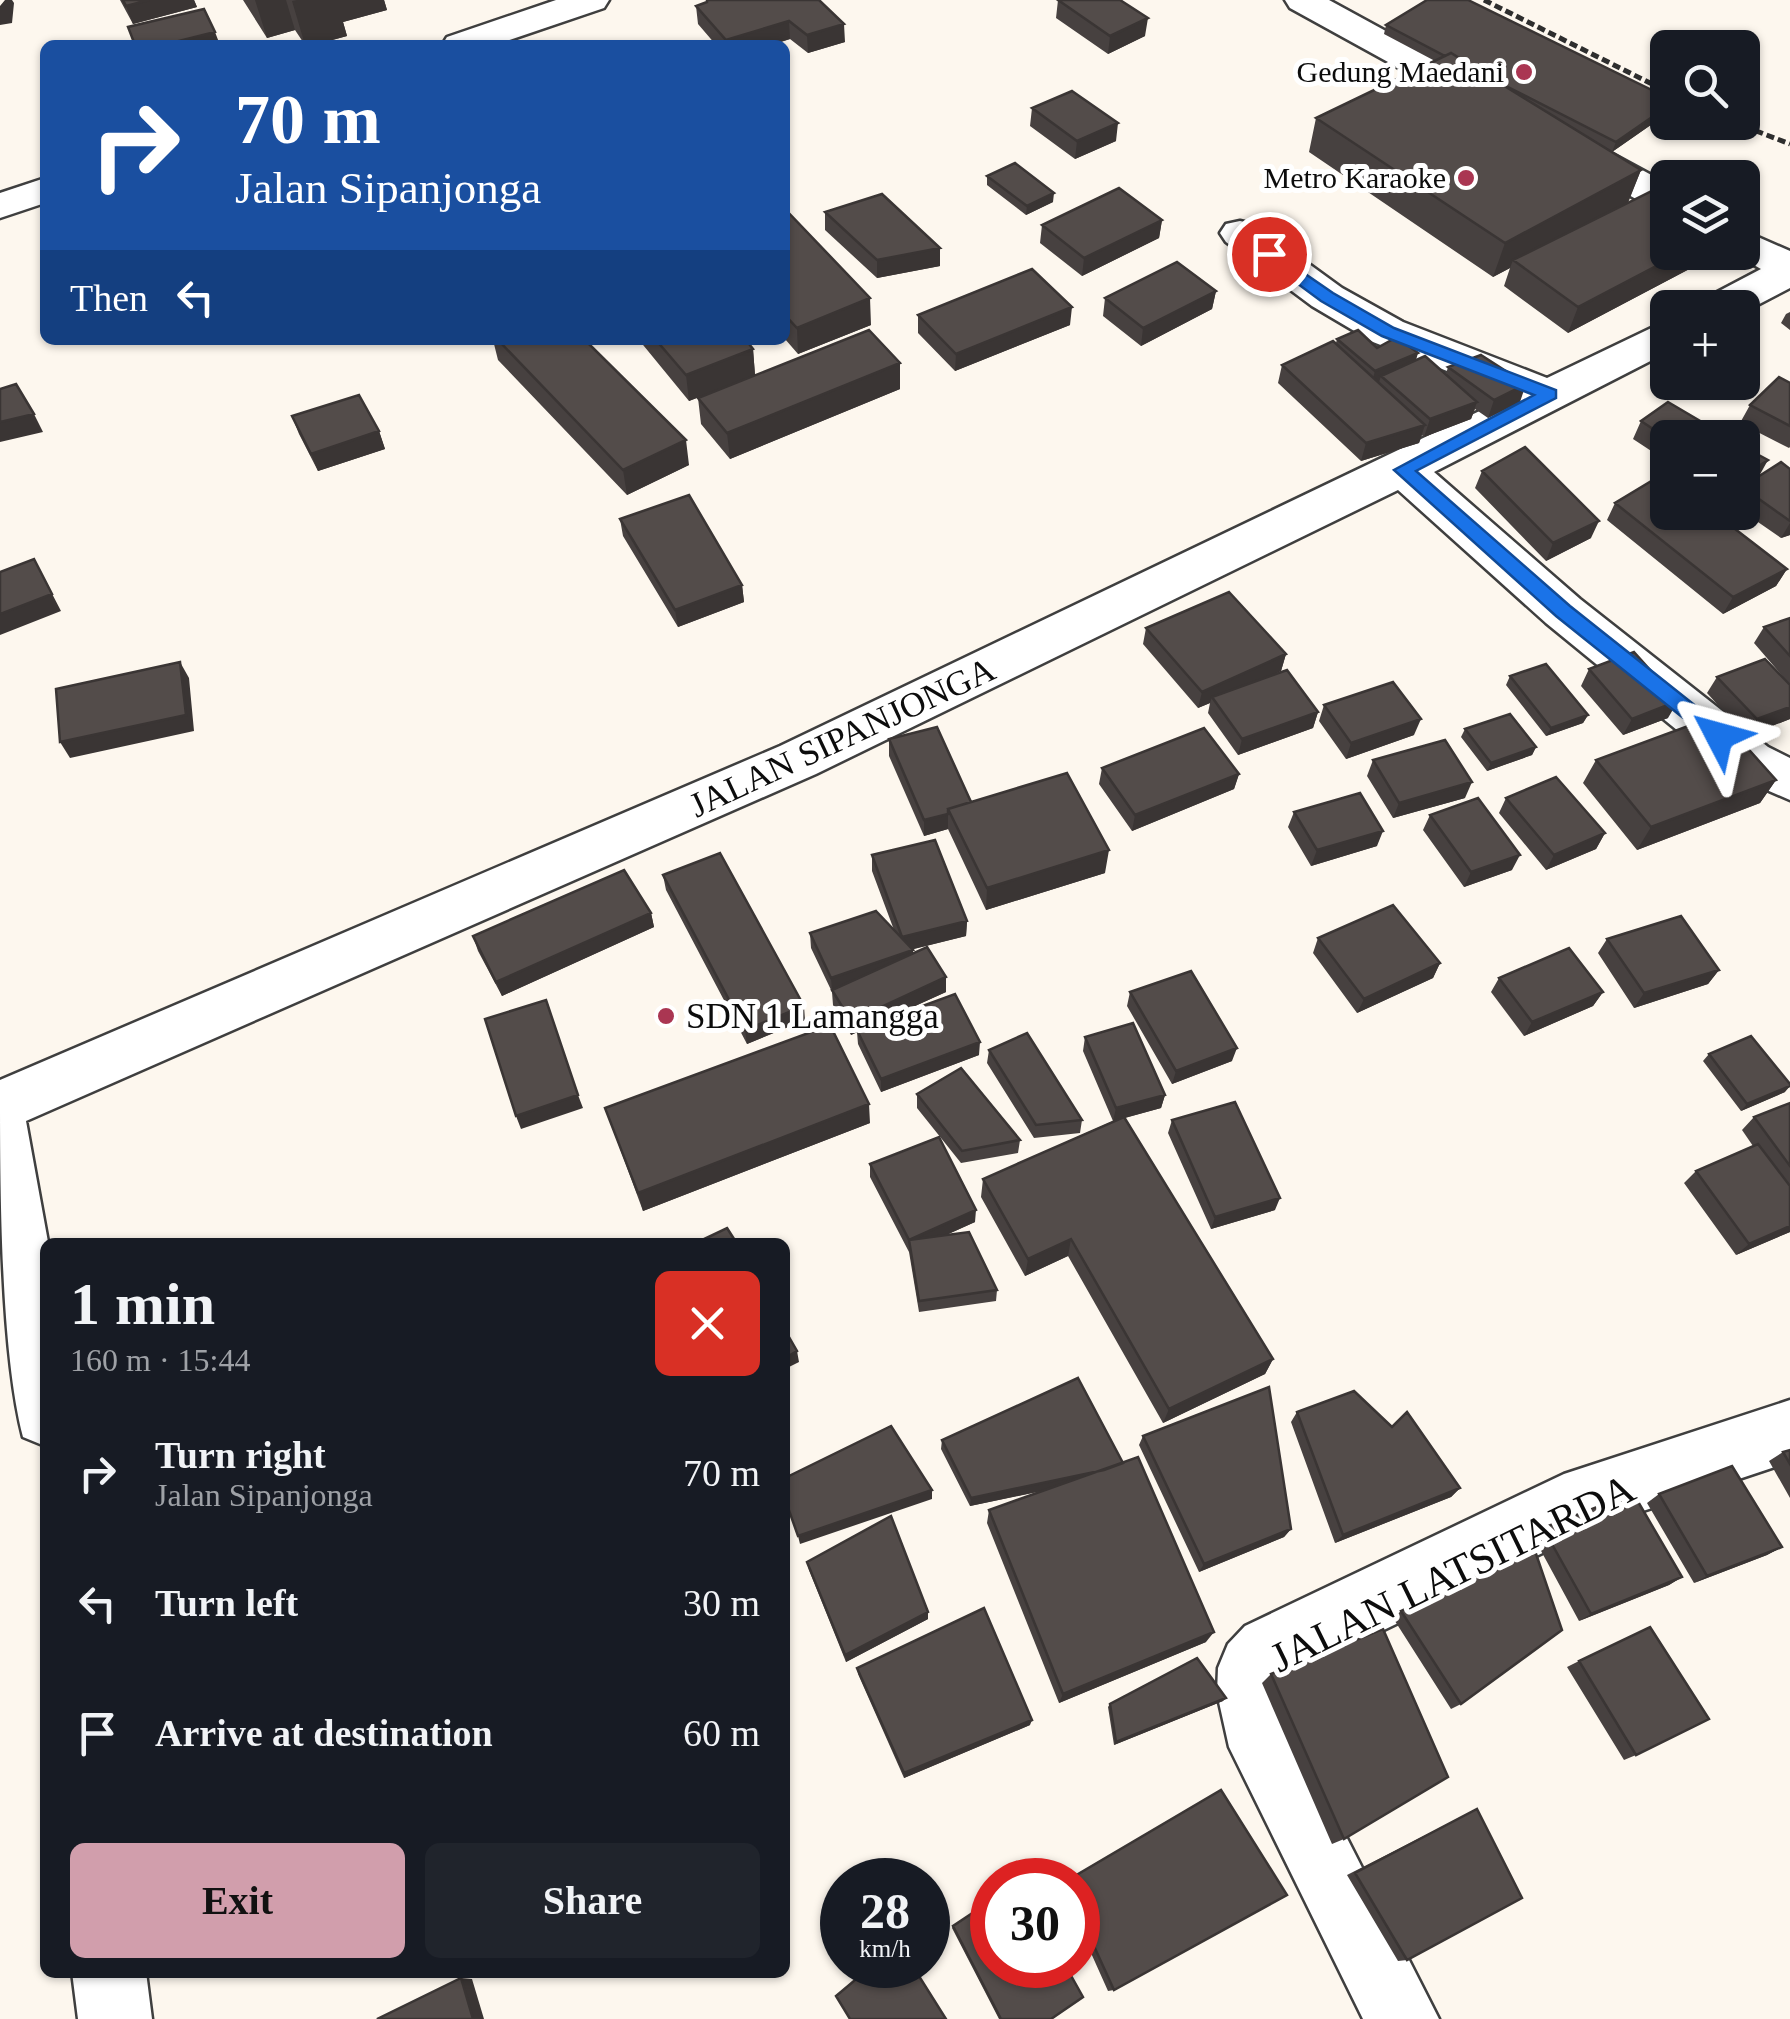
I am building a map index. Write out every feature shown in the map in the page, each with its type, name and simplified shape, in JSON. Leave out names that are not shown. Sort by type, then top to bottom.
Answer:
[{"type":"street","points":[[475,40],[591,0]]},
{"type":"street","points":[[1303,0],[1650,190]]},
{"type":"street","points":[[0,206],[40,192]]},
{"type":"street","points":[[1240,233],[1327,297],[1388,332],[1550,394]]},
{"type":"street","points":[[1760,252],[1790,269]]},
{"type":"street","points":[[1752,290],[1790,269]]},
{"type":"street","name":"JALAN SIPANJONGA","points":[[0,1106],[798,760],[1403,470],[1650,343]]},
{"type":"street","points":[[1403,470],[1625,661],[1750,760],[1790,780]]},
{"type":"street","points":[[0,1127],[40,1383]]},
{"type":"street","name":"JALAN LATSITARDA","points":[[1402,2019],[1264,1746],[1251,1693],[1252,1668],[1269,1650],[1586,1497],[1790,1432]]},
{"type":"street","points":[[111,1978],[115,2019]]},
{"type":"path","points":[[1484,0],[1650,83]]},
{"type":"path","points":[[1760,132],[1790,144]]},
{"type":"building","points":[[123,0],[149,0],[126,6]]},
{"type":"building","points":[[707,0],[819,0],[844,24],[807,35],[789,21],[726,40],[696,6]]},
{"type":"building","points":[[1058,0],[1120,0],[1148,18],[1110,36]]},
{"type":"building","name":"Gedung Maedani","points":[[1427,0],[1468,0],[1650,89],[1650,118],[1616,142],[1504,85],[1451,53],[1445,56],[1386,25]]},
{"type":"building","points":[[204,9],[215,32],[183,40],[133,40],[128,27]]},
{"type":"building","name":"Metro Karaoke","points":[[1451,53],[1641,170],[1505,243],[1316,118]]},
{"type":"building","points":[[1072,91],[1118,123],[1077,141],[1032,108]]},
{"type":"building","points":[[1015,163],[1054,193],[1027,206],[987,176]]},
{"type":"building","points":[[1119,188],[1162,220],[1084,258],[1042,225]]},
{"type":"building","points":[[1650,192],[1650,269],[1578,307],[1513,260]]},
{"type":"building","points":[[882,194],[940,248],[877,260],[825,212]]},
{"type":"building","points":[[790,214],[870,298],[797,328],[790,320]]},
{"type":"building","points":[[1177,262],[1216,291],[1143,328],[1105,298]]},
{"type":"building","points":[[1032,269],[1072,307],[956,354],[918,315]]},
{"type":"building","points":[[869,330],[900,363],[727,433],[698,398]]},
{"type":"building","points":[[1358,330],[1377,348],[1397,337],[1418,353],[1375,371],[1337,339]]},
{"type":"building","points":[[1333,341],[1425,425],[1366,443],[1282,365]]},
{"type":"building","points":[[503,345],[590,345],[686,440],[623,470]]},
{"type":"building","points":[[660,345],[750,345],[753,349],[686,375]]},
{"type":"building","points":[[1481,355],[1526,384],[1494,400],[1448,367]]},
{"type":"building","points":[[1425,356],[1477,402],[1430,419],[1381,376]]},
{"type":"building","points":[[1779,377],[1790,383],[1790,426],[1750,405],[1760,400]]},
{"type":"building","points":[[16,384],[34,414],[0,422],[0,389]]},
{"type":"building","points":[[359,395],[379,431],[311,454],[292,416]]},
{"type":"building","points":[[1668,402],[1698,420],[1650,420],[1650,427],[1641,421]]},
{"type":"building","points":[[1525,447],[1599,521],[1553,543],[1482,471]]},
{"type":"building","points":[[1781,462],[1790,469],[1790,521],[1760,500],[1760,475]]},
{"type":"building","points":[[1650,482],[1650,530],[1736,530],[1787,569],[1733,597],[1615,503]]},
{"type":"building","points":[[689,495],[742,585],[675,610],[620,519]]},
{"type":"building","points":[[34,559],[52,594],[0,614],[0,572]]},
{"type":"building","points":[[1229,592],[1286,654],[1202,692],[1146,628]]},
{"type":"building","points":[[1790,618],[1790,656],[1764,627]]},
{"type":"building","points":[[1634,652],[1678,701],[1632,719],[1589,669]]},
{"type":"building","points":[[1765,659],[1790,685],[1790,707],[1757,719],[1717,677]]},
{"type":"building","points":[[180,662],[186,715],[60,742],[56,689]]},
{"type":"building","points":[[1546,664],[1588,715],[1551,728],[1510,676]]},
{"type":"building","points":[[1287,670],[1318,712],[1242,739],[1212,697]]},
{"type":"building","points":[[1393,682],[1421,719],[1351,743],[1324,705]]},
{"type":"building","points":[[1510,714],[1536,747],[1491,763],[1465,729]]},
{"type":"building","points":[[1718,715],[1776,780],[1651,827],[1596,760]]},
{"type":"building","points":[[937,727],[971,802],[924,820],[889,739]]},
{"type":"building","points":[[1204,728],[1239,774],[1135,815],[1102,768]]},
{"type":"building","points":[[1445,740],[1472,782],[1399,803],[1373,760]]},
{"type":"building","points":[[1067,773],[1109,850],[987,888],[948,809]]},
{"type":"building","points":[[1556,777],[1605,833],[1554,855],[1506,798]]},
{"type":"building","points":[[1360,793],[1383,831],[1317,850],[1294,812]]},
{"type":"building","points":[[1478,798],[1520,855],[1471,872],[1430,815]]},
{"type":"building","points":[[935,840],[967,921],[902,937],[872,855]]},
{"type":"building","points":[[720,853],[804,1006],[745,1030],[663,875]]},
{"type":"building","points":[[624,870],[651,913],[496,982],[473,936]]},
{"type":"building","points":[[1393,905],[1440,963],[1364,999],[1318,938]]},
{"type":"building","points":[[876,911],[913,950],[831,978],[810,933]]},
{"type":"building","points":[[1681,916],[1719,970],[1644,993],[1607,939]]},
{"type":"building","points":[[927,947],[946,977],[851,1021],[832,990]]},
{"type":"building","points":[[1569,948],[1603,992],[1532,1022],[1499,978]]},
{"type":"building","points":[[1191,971],[1237,1048],[1176,1071],[1130,992]]},
{"type":"building","points":[[955,994],[980,1042],[881,1079],[857,1030]]},
{"type":"building","points":[[546,1000],[578,1095],[516,1116],[485,1019]]},
{"type":"building","points":[[1133,1023],[1165,1095],[1116,1108],[1085,1037]]},
{"type":"building","points":[[830,1025],[869,1104],[638,1193],[605,1108]]},
{"type":"building","points":[[1027,1033],[1082,1120],[1036,1125],[989,1050]]},
{"type":"building","points":[[1751,1036],[1790,1086],[1747,1104],[1709,1054]]},
{"type":"building","points":[[961,1068],[1020,1140],[962,1151],[917,1094]]},
{"type":"building","points":[[1235,1102],[1280,1198],[1215,1217],[1172,1120]]},
{"type":"building","points":[[1790,1103],[1790,1166],[1754,1117]]},
{"type":"building","points":[[1124,1117],[1273,1359],[1169,1409],[1071,1239],[1028,1259],[983,1179]]},
{"type":"building","points":[[939,1137],[976,1210],[909,1240],[870,1164]]},
{"type":"building","points":[[1758,1144],[1790,1186],[1790,1226],[1749,1244],[1696,1171]]},
{"type":"building","points":[[727,1228],[733,1238],[706,1238]]},
{"type":"building","points":[[969,1232],[997,1290],[919,1301],[909,1240]]},
{"type":"building","points":[[1078,1378],[1123,1463],[971,1498],[942,1440]]},
{"type":"building","points":[[1269,1387],[1291,1529],[1204,1564],[1143,1436]]},
{"type":"building","points":[[1354,1391],[1392,1427],[1407,1412],[1460,1488],[1343,1535],[1297,1412]]},
{"type":"building","points":[[891,1426],[932,1490],[798,1536],[790,1513],[790,1476]]},
{"type":"building","points":[[1138,1457],[1214,1632],[1063,1694],[989,1510]]},
{"type":"building","points":[[1732,1466],[1782,1547],[1707,1576],[1659,1494]]},
{"type":"building","points":[[1633,1493],[1682,1577],[1591,1614],[1543,1528]]},
{"type":"building","points":[[891,1516],[928,1612],[845,1655],[807,1562]]},
{"type":"building","points":[[1534,1548],[1562,1630],[1461,1704],[1401,1611]]},
{"type":"building","points":[[984,1608],[1032,1720],[904,1773],[857,1668]]},
{"type":"building","points":[[1650,1627],[1709,1719],[1636,1755],[1579,1661]]},
{"type":"building","points":[[1383,1629],[1448,1777],[1344,1839],[1271,1674]]},
{"type":"building","points":[[1197,1658],[1226,1698],[1116,1742],[1110,1704]]},
{"type":"building","points":[[1221,1790],[1287,1895],[1114,1990],[1100,1959],[1100,1861]]},
{"type":"building","points":[[1477,1809],[1522,1898],[1407,1960],[1355,1873]]},
{"type":"building","points":[[970,1915],[970,1959],[953,1926]]},
{"type":"building","points":[[461,1978],[473,2019],[377,2019]]},
{"type":"building","points":[[846,1988],[926,1988],[946,2019],[850,2019],[836,1996]]},
{"type":"building","points":[[985,1988],[1078,1988],[1083,1997],[1051,2019],[1001,2019]]},
{"type":"place","name":"Gedung Maedani","points":[[1524,72]]},
{"type":"place","name":"Metro Karaoke","points":[[1466,178]]},
{"type":"place","name":"SDN 1 Lamangga","points":[[666,1016]]},
{"type":"route","points":[[1269,254],[1327,297],[1388,332],[1550,394],[1403,470],[1563,611],[1719,736]]}]
